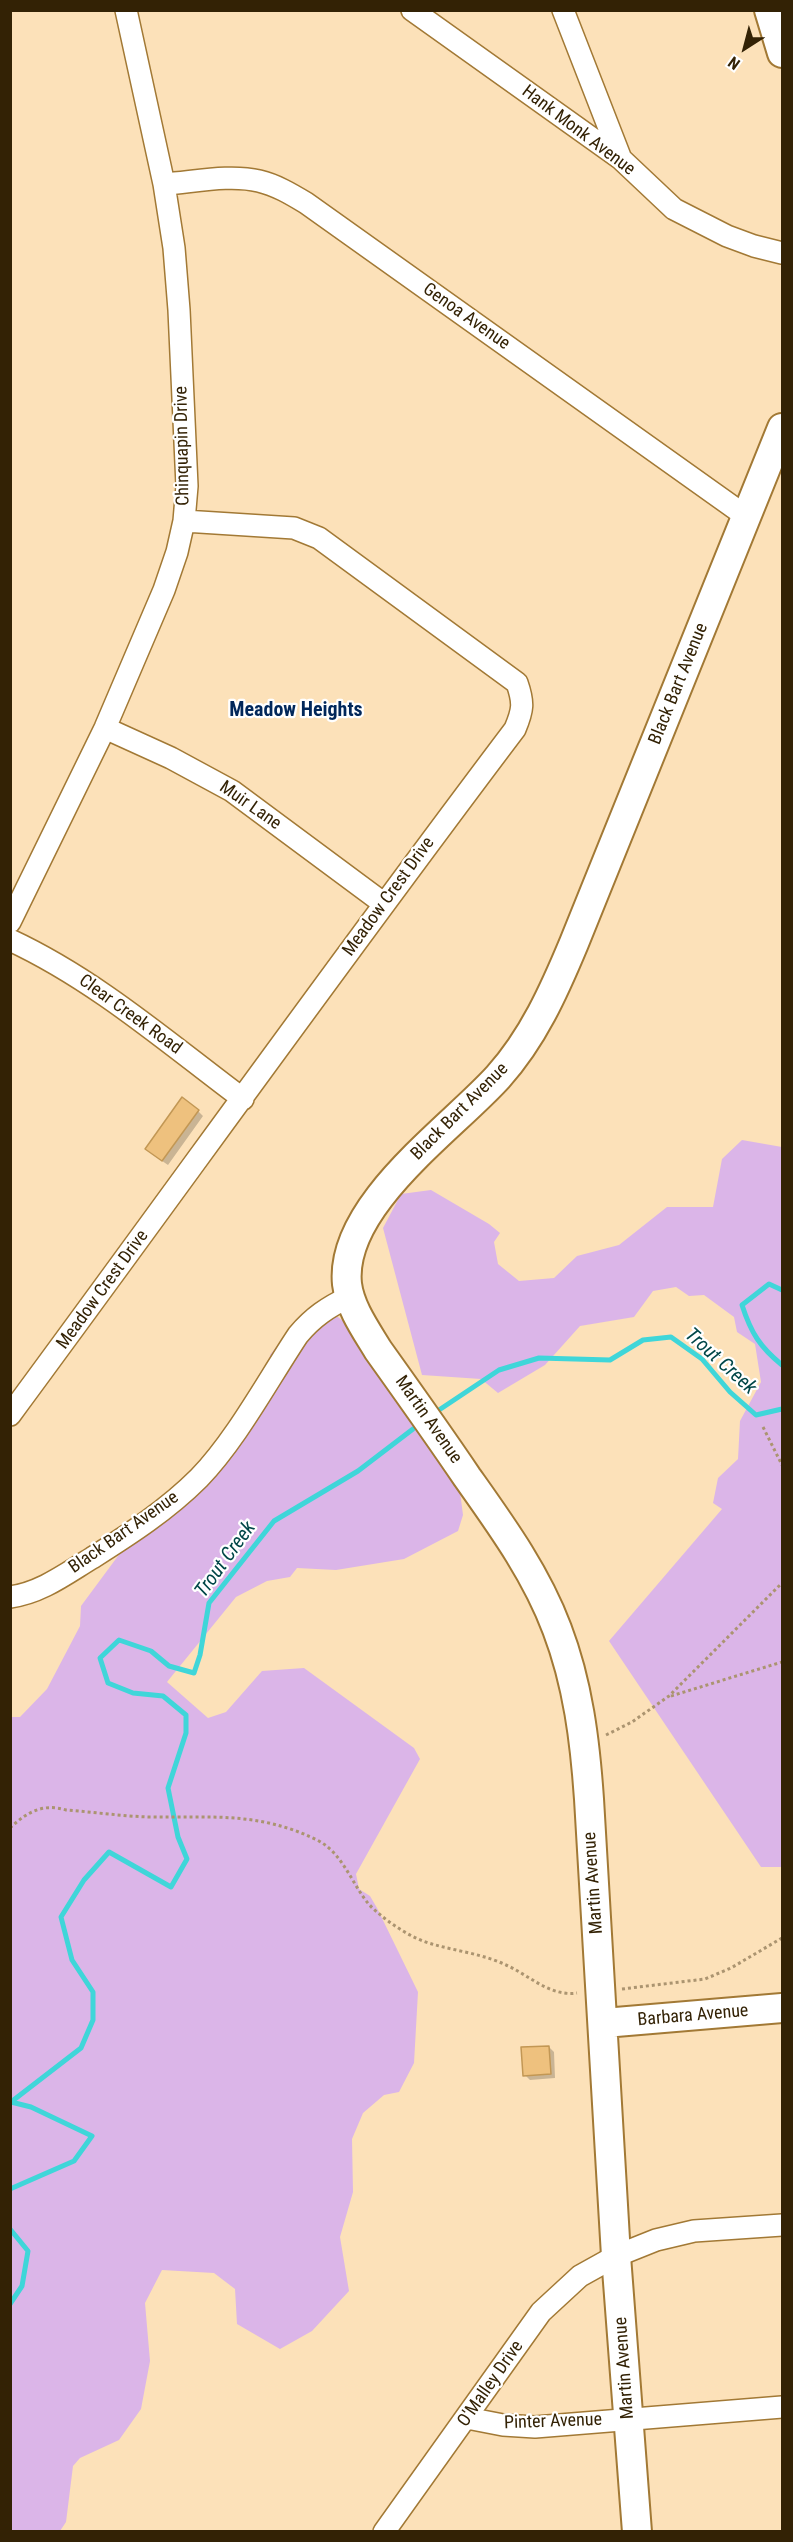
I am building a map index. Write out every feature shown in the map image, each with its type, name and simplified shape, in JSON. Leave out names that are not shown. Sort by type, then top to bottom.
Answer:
[{"type":"street","name":"Chinquapin Drive","points":[[10,922],[105,728],[164,590],[177,552],[184,521],[187,486],[174,248],[164,184],[126,10]]},
{"type":"street","name":"Hank Monk Avenue","points":[[412,10],[621,159],[674,210],[727,236],[783,253]]},
{"type":"street","points":[[563,10],[621,159]]},
{"type":"street","points":[[769,10],[783,53]]},
{"type":"street","name":"Genoa Avenue","points":[[164,184],[235,179],[257,180],[290,194],[747,517]]},
{"type":"street","name":"Black Bart Avenue","points":[[10,1597],[59,1579],[128,1535],[177,1498],[200,1477],[221,1451],[298,1335],[312,1318],[327,1307],[350,1297],[347,1283],[348,1264],[354,1243],[364,1220],[396,1177],[499,1077],[528,1037],[545,1009],[579,932],[783,428]]},
{"type":"street","name":"Meadow Crest Drive","points":[[10,1415],[243,1099],[383,903],[515,729],[522,713],[523,698],[517,683],[319,538],[294,528],[184,521]]},
{"type":"street","name":"Muir Lane","points":[[105,728],[171,758],[232,791],[383,903]]},
{"type":"street","name":"Clear Creek Road","points":[[10,940],[57,963],[90,985],[243,1099]]},
{"type":"street","name":"Martin Avenue","points":[[350,1297],[378,1350],[497,1518],[542,1593],[570,1667],[585,1745],[604,2023],[616,2256],[636,2532]]},
{"type":"street","name":"Barbara Avenue","points":[[604,2023],[783,2008]]},
{"type":"street","name":"O'Malley Drive","points":[[384,2532],[541,2312],[580,2276],[616,2256],[656,2240],[694,2231],[783,2225]]},
{"type":"street","name":"Pinter Avenue","points":[[467,2418],[503,2426],[535,2427],[783,2407]]},
{"type":"path","points":[[763,1427],[783,1465]]},
{"type":"path","points":[[585,1745],[632,1722],[669,1696],[783,1583]]},
{"type":"path","points":[[669,1696],[783,1662]]},
{"type":"path","points":[[10,1828],[37,1809],[55,1807],[146,1817],[234,1816],[273,1822],[319,1841],[337,1856],[375,1911],[401,1929],[429,1944],[507,1965],[543,1986],[570,1994],[705,1979],[732,1968],[783,1938]]},
{"type":"shaded area","points":[[742,1140],[782,1147],[782,1867],[761,1867],[609,1641],[722,1509],[713,1503],[718,1478],[738,1459],[740,1421],[761,1382],[755,1344],[737,1332],[734,1317],[704,1295],[689,1296],[676,1287],[653,1291],[634,1317],[580,1326],[545,1365],[498,1393],[481,1379],[422,1375],[383,1228],[401,1194],[431,1190],[489,1224],[500,1233],[494,1242],[498,1264],[519,1281],[554,1278],[577,1256],[619,1245],[667,1207],[713,1207],[722,1159]]},
{"type":"shaded area","points":[[334,1314],[347,1324],[402,1399],[420,1436],[459,1484],[463,1515],[458,1531],[404,1559],[336,1570],[297,1568],[290,1577],[267,1581],[236,1597],[167,1682],[208,1718],[226,1712],[262,1671],[304,1668],[414,1748],[420,1759],[356,1874],[359,1889],[370,1896],[377,1908],[418,1992],[414,2063],[399,2092],[384,2095],[363,2113],[352,2139],[353,2192],[340,2237],[349,2291],[312,2331],[280,2349],[237,2324],[235,2289],[214,2273],[162,2270],[145,2303],[150,2361],[141,2409],[119,2440],[80,2458],[73,2466],[66,2522],[60,2531],[11,2531],[10,1717],[20,1717],[47,1689],[80,1626],[81,1606],[132,1537],[263,1402],[270,1355],[287,1333]]},
{"type":"building","points":[[182,1097],[199,1110],[162,1161],[145,1149]]},
{"type":"building","points":[[549,2046],[551,2074],[523,2076],[521,2047]]},
{"type":"waterway","name":"Trout Creek","points":[[782,1290],[769,1284],[742,1305],[757,1339],[782,1365]]},
{"type":"waterway","name":"Trout Creek","points":[[439,1410],[499,1370],[539,1358],[610,1360],[643,1340],[671,1337],[702,1359],[730,1392],[756,1415],[782,1409]]},
{"type":"waterway","name":"Trout Creek","points":[[10,2189],[74,2161],[92,2136],[31,2107],[11,2102],[81,2048],[93,2020],[93,1992],[72,1960],[61,1917],[84,1880],[109,1852],[171,1887],[187,1859],[178,1837],[168,1788],[186,1733],[186,1715],[163,1696],[133,1693],[108,1683],[100,1658],[119,1640],[151,1651],[169,1666],[194,1673],[200,1655],[209,1603],[274,1521],[358,1471],[413,1429]]},
{"type":"waterway","name":"Trout Creek","points":[[10,2229],[28,2251],[22,2286],[10,2304]]},
{"type":"district","name":"Meadow Heights","points":[[296,711]]}]
